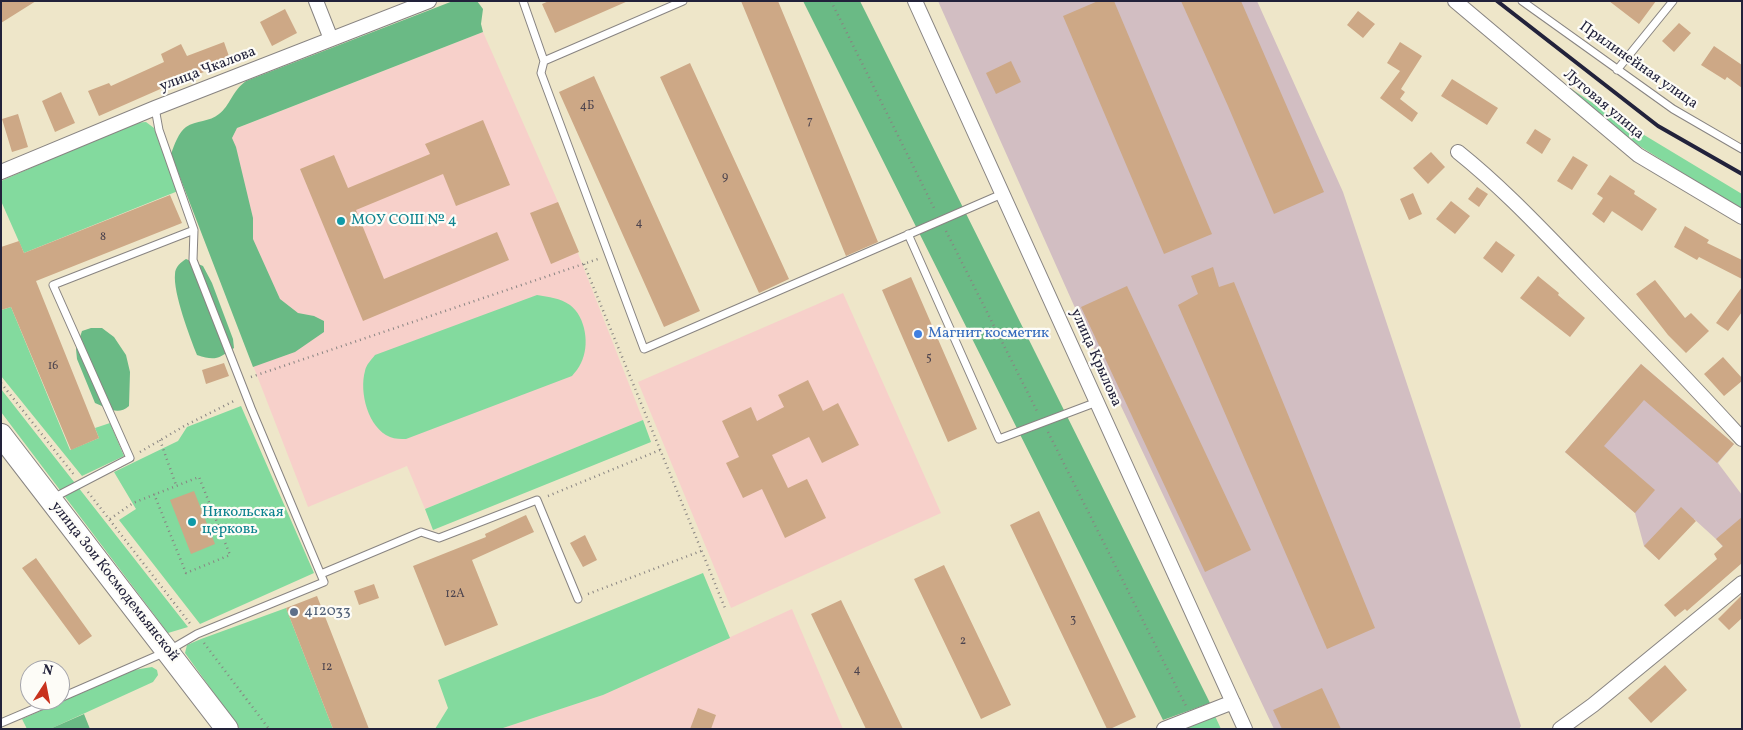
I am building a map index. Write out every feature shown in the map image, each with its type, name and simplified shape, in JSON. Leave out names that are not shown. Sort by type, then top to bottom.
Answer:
[{"type":"main road","name":"улица Зои Космодемьянской","points":[[1,435],[227,729]]},
{"type":"street","points":[[316,1],[331,39]]},
{"type":"street","name":"улица Чкалова","points":[[1,172],[155,108],[429,1]]},
{"type":"street","name":"улица Крылова","points":[[915,1],[1245,729]]},
{"type":"street","name":"Луговая улица","points":[[1455,1],[1638,155],[1742,217]]},
{"type":"street","points":[[1458,152],[1483,172],[1558,246],[1687,378],[1742,439]]},
{"type":"street","points":[[1560,729],[1593,705],[1742,583]]},
{"type":"street","points":[[1164,729],[1233,702]]},
{"type":"lane","points":[[523,1],[544,60],[540,73],[644,349],[1002,194]]},
{"type":"lane","points":[[544,60],[683,1]]},
{"type":"lane","name":"Прилинейная улица","points":[[1522,1],[1674,109],[1742,149]]},
{"type":"lane","points":[[1618,70],[1673,1]]},
{"type":"lane","points":[[70,694],[168,651],[197,634],[324,582],[240,381],[193,260],[194,230],[158,130],[155,108]]},
{"type":"lane","points":[[50,500],[130,458],[53,285],[194,230]]},
{"type":"lane","points":[[908,234],[999,439],[1097,402]]},
{"type":"lane","points":[[321,574],[421,532],[439,538],[537,500],[578,598]]},
{"type":"lane","points":[[1,723],[32,710]]},
{"type":"path","points":[[832,1],[1192,718]]},
{"type":"path","points":[[240,381],[609,255]]},
{"type":"path","points":[[584,264],[725,608]]},
{"type":"path","points":[[1,383],[179,608],[270,729]]},
{"type":"path","points":[[130,458],[246,395]]},
{"type":"path","points":[[160,440],[176,486]]},
{"type":"path","points":[[537,500],[660,450]]},
{"type":"path","points":[[109,520],[133,503],[154,494],[199,477],[230,555],[186,572],[154,494]]},
{"type":"path","points":[[578,598],[701,550]]},
{"type":"shaded area","points":[[938,1],[1257,1],[1343,192],[1521,726],[1519,729],[1274,729],[1084,328]]},
{"type":"shaded area","points":[[483,32],[558,202],[643,420],[425,509],[407,466],[308,507],[171,154]]},
{"type":"shaded area","points":[[843,293],[941,513],[731,608],[638,382]]},
{"type":"shaded area","points":[[1641,364],[1734,444],[1718,463],[1742,495],[1742,563],[1739,565],[1716,539],[1694,519],[1659,560],[1644,546],[1635,513],[1565,452]]},
{"type":"shaded area","points":[[792,609],[843,729],[500,729],[603,695]]},
{"type":"green space","points":[[453,1],[477,1],[483,9],[481,24],[483,32],[237,128],[232,138],[236,147],[253,218],[253,239],[280,299],[298,313],[314,316],[324,321],[324,332],[295,352],[253,367],[171,154],[179,135],[186,127],[215,117],[223,111],[237,89],[246,81]]},
{"type":"green space","points":[[803,1],[860,1],[1210,703],[1163,720]]},
{"type":"green space","points":[[1570,88],[1742,194],[1742,210],[1641,147],[1598,115]]},
{"type":"green space","points":[[146,122],[154,128],[178,191],[24,253],[1,201],[1,181],[134,123]]},
{"type":"green space","points":[[186,259],[203,266],[212,283],[233,339],[234,348],[216,358],[197,355],[183,315],[175,282],[175,271],[180,263]]},
{"type":"green space","points":[[537,295],[554,298],[570,305],[580,317],[586,340],[584,356],[572,376],[406,439],[390,437],[376,426],[367,408],[363,389],[366,369],[375,355]]},
{"type":"green space","points":[[11,307],[70,450],[99,438],[95,428],[110,423],[124,456],[82,476],[1,376],[1,310]]},
{"type":"green space","points":[[91,328],[102,328],[114,337],[126,355],[130,372],[129,406],[125,409],[112,410],[95,403],[77,359],[76,349],[82,331]]},
{"type":"green space","points":[[1,389],[188,627],[168,633],[1,412]]},
{"type":"green space","points":[[241,406],[314,573],[200,624],[119,520],[136,509],[114,472],[178,441],[187,427]]},
{"type":"green space","points":[[643,420],[651,442],[433,530],[425,509]]},
{"type":"green space","points":[[703,573],[730,638],[603,695],[500,729],[435,729],[448,708],[438,680]]},
{"type":"green space","points":[[286,608],[333,729],[240,729],[185,653],[187,645]]},
{"type":"green space","points":[[152,667],[157,670],[158,675],[153,682],[50,729],[27,729],[22,719],[43,710],[70,710],[70,698],[134,670]]},
{"type":"green space","points":[[84,714],[90,729],[52,728]]},
{"type":"green space","points":[[1215,716],[1221,729],[1186,729],[1185,727]]},
{"type":"building","points":[[1,1],[36,1],[1,23]]},
{"type":"building","points":[[549,1],[628,1],[555,33],[542,4]]},
{"type":"building","points":[[741,1],[778,1],[878,242],[846,256]]},
{"type":"building","points":[[1098,1],[1114,1],[1212,234],[1164,254],[1063,16]]},
{"type":"building","points":[[1181,1],[1241,1],[1324,192],[1274,214]]},
{"type":"building","points":[[1609,1],[1656,1],[1639,24]]},
{"type":"building","points":[[285,9],[297,33],[272,46],[260,22]]},
{"type":"building","points":[[1358,11],[1375,24],[1363,38],[1347,25]]},
{"type":"building","points":[[1679,23],[1691,33],[1674,52],[1662,41]]},
{"type":"building","points":[[224,42],[231,62],[196,75],[176,86],[174,83],[99,116],[88,91],[109,83],[111,86],[164,62],[161,54],[181,44],[187,56]]},
{"type":"building","points":[[1400,42],[1422,56],[1401,89],[1405,92],[1400,99],[1418,113],[1412,122],[1380,98],[1400,71],[1387,63]]},
{"type":"building","points":[[1714,46],[1742,65],[1742,88],[1727,77],[1725,80],[1701,65]]},
{"type":"building","points":[[1011,61],[1021,82],[996,94],[986,73]]},
{"type":"building","points":[[690,63],[789,279],[759,293],[660,77]]},
{"type":"building","points":[[594,76],[700,311],[664,327],[559,92]]},
{"type":"building","points":[[1452,79],[1498,108],[1487,125],[1441,96]]},
{"type":"building","points":[[61,92],[75,123],[55,132],[42,101]]},
{"type":"building","points":[[18,114],[28,147],[12,152],[2,119]]},
{"type":"building","name":"МОУ СОШ № 4","points":[[483,120],[510,185],[456,206],[443,174],[356,210],[384,279],[497,232],[509,260],[363,321],[300,169],[334,155],[348,188],[430,154],[425,144]]},
{"type":"building","points":[[1535,129],[1551,139],[1542,154],[1526,143]]},
{"type":"building","points":[[1431,152],[1445,167],[1428,184],[1413,168]]},
{"type":"building","points":[[1573,156],[1588,165],[1572,190],[1557,181]]},
{"type":"building","points":[[1610,175],[1635,191],[1634,194],[1657,209],[1642,231],[1612,211],[1604,223],[1592,214],[1603,198],[1597,194]]},
{"type":"building","points":[[1477,187],[1488,194],[1479,207],[1468,199]]},
{"type":"building","points":[[1413,193],[1422,214],[1409,220],[1400,199]]},
{"type":"building","points":[[170,195],[182,223],[36,281],[99,438],[71,450],[11,307],[1,310],[1,247],[19,241],[24,253]]},
{"type":"building","points":[[1451,201],[1470,216],[1455,234],[1436,219]]},
{"type":"building","points":[[558,202],[579,252],[551,264],[530,213]]},
{"type":"building","points":[[1685,226],[1709,240],[1707,243],[1742,260],[1742,279],[1699,257],[1697,260],[1674,247]]},
{"type":"building","points":[[1496,241],[1515,255],[1502,273],[1483,258]]},
{"type":"building","points":[[1213,267],[1219,287],[1234,282],[1375,628],[1327,649],[1178,305],[1198,294],[1191,276]]},
{"type":"building","points":[[1538,276],[1585,318],[1570,337],[1520,298]]},
{"type":"building","points":[[911,277],[977,429],[948,442],[882,290]]},
{"type":"building","points":[[1655,280],[1685,318],[1691,313],[1709,331],[1686,353],[1668,335],[1636,294]]},
{"type":"building","points":[[1127,286],[1251,550],[1205,572],[1081,307]]},
{"type":"building","points":[[1742,287],[1742,312],[1728,331],[1716,323]]},
{"type":"building","points":[[1723,357],[1742,378],[1742,381],[1724,396],[1704,374]]},
{"type":"building","points":[[224,363],[229,376],[206,384],[202,370]]},
{"type":"building","points":[[1641,364],[1734,444],[1717,463],[1644,400],[1604,446],[1655,490],[1635,513],[1565,452]]},
{"type":"building","points":[[808,380],[823,411],[838,403],[859,445],[822,463],[809,437],[772,455],[788,488],[807,479],[826,518],[785,538],[762,489],[743,498],[726,463],[739,457],[722,421],[751,407],[757,421],[784,407],[778,395]]},
{"type":"building","name":"Никольская церковь","points":[[194,491],[215,544],[191,554],[170,500]]},
{"type":"building","points":[[1681,507],[1696,521],[1659,560],[1644,546]]},
{"type":"building","points":[[1039,511],[1136,717],[1110,729],[1107,729],[1010,525]]},
{"type":"building","points":[[526,515],[534,532],[472,560],[498,625],[445,646],[413,566],[486,537],[485,534]]},
{"type":"building","points":[[1742,517],[1742,563],[1687,611],[1685,609],[1675,617],[1664,605],[1717,559],[1714,554],[1723,546],[1716,539]]},
{"type":"building","points":[[585,535],[597,560],[583,567],[570,543]]},
{"type":"building","points":[[36,558],[92,636],[79,645],[22,568]]},
{"type":"building","points":[[944,565],[1011,705],[981,719],[914,579]]},
{"type":"building","points":[[374,584],[379,598],[359,605],[354,591]]},
{"type":"building","points":[[1742,595],[1742,618],[1729,630],[1718,619]]},
{"type":"building","points":[[317,596],[369,729],[333,729],[286,608]]},
{"type":"building","points":[[841,600],[903,729],[866,729],[811,614]]},
{"type":"building","points":[[1665,665],[1687,690],[1651,723],[1628,698]]},
{"type":"building","points":[[1322,688],[1341,729],[1282,729],[1273,710]]},
{"type":"building","points":[[698,708],[716,715],[711,729],[690,729]]},
{"type":"railway","points":[[1497,1],[1658,126],[1742,174]]},
{"type":"place","name":"МОУ СОШ № 4","points":[[341,221]]},
{"type":"place","name":"Магнит косметик","points":[[918,334]]},
{"type":"place","name":"Никольская церковь","points":[[192,522]]},
{"type":"place","name":"412033","points":[[294,612]]}]
